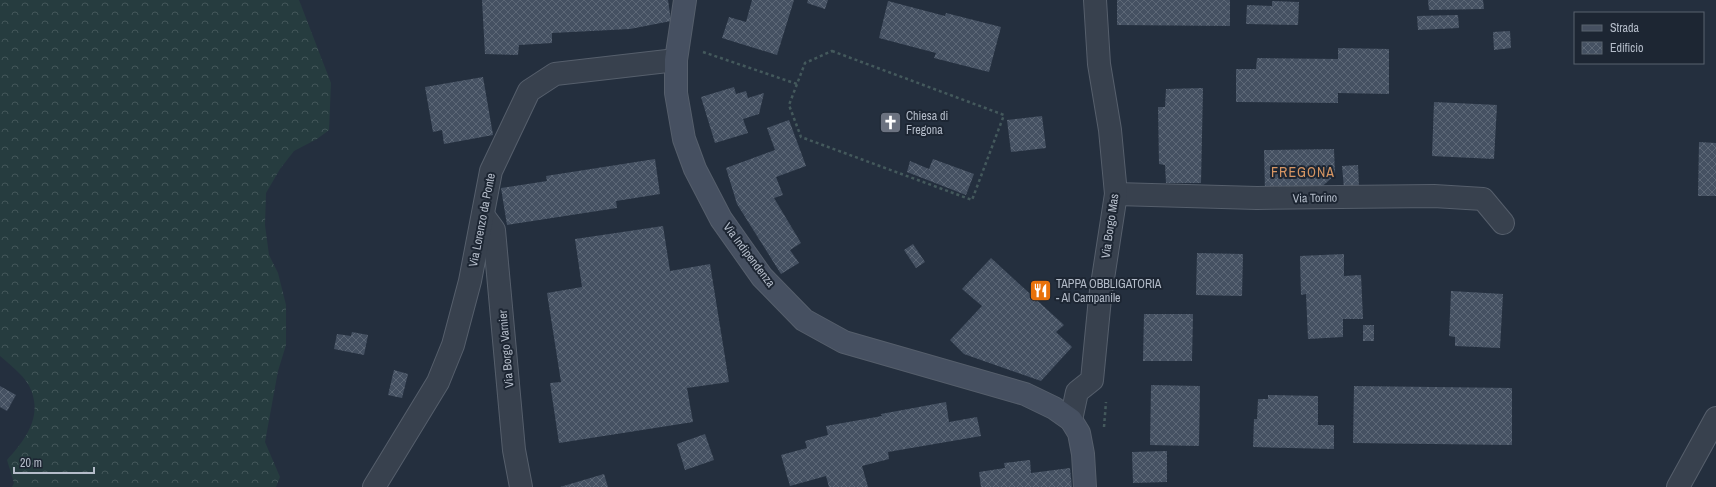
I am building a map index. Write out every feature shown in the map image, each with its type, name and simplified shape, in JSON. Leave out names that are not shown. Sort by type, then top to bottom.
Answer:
[{"type":"main road","name":"Via Indipendenza","points":[[685,0],[676,60],[676,93],[684,139],[695,169],[721,218],[762,277],[804,320],[844,342],[1025,394],[1054,408],[1071,420],[1079,434],[1083,454],[1085,487]]},
{"type":"street","name":"Via Borgo Mas","points":[[1071,420],[1077,392],[1092,380],[1100,298],[1116,194],[1110,130],[1099,64],[1095,0]]},
{"type":"street","name":"Via Lorenzo da Ponte","points":[[374,487],[438,382],[453,344],[470,281],[491,171],[529,91],[555,74],[676,60]]},
{"type":"street","name":"Via Torino","points":[[1116,194],[1257,198],[1434,196],[1484,199],[1503,223]]},
{"type":"street","name":"Via Borgo Varnier","points":[[483,215],[494,230],[514,450],[521,487]]},
{"type":"street","points":[[1678,487],[1716,418]]},
{"type":"path","points":[[832,51],[1004,115],[972,200],[801,136],[790,105],[797,84],[805,64],[832,51]]},
{"type":"path","points":[[706,53],[797,84]]},
{"type":"green space","points":[[0,0],[299,0],[331,83],[329,130],[317,139],[294,151],[280,169],[266,193],[265,225],[269,255],[278,273],[286,305],[286,345],[278,371],[265,442],[280,477],[276,487],[12,487],[14,483],[7,460],[26,435],[34,416],[35,406],[33,395],[26,380],[0,356]]},
{"type":"building","points":[[482,0],[668,0],[671,21],[630,29],[552,33],[552,43],[519,45],[518,55],[485,54]]},
{"type":"building","points":[[752,0],[794,0],[777,55],[722,38],[729,17],[746,22]]},
{"type":"building","points":[[808,0],[828,0],[825,9],[807,3]]},
{"type":"building","points":[[1117,0],[1230,0],[1230,26],[1117,25]]},
{"type":"building","points":[[1428,0],[1483,0],[1484,9],[1429,10]]},
{"type":"building","points":[[888,1],[945,16],[946,13],[1001,27],[989,72],[934,58],[936,53],[879,38]]},
{"type":"building","points":[[1272,1],[1299,2],[1298,25],[1246,24],[1247,5],[1272,6]]},
{"type":"building","points":[[1458,15],[1459,28],[1418,30],[1417,16]]},
{"type":"building","points":[[1510,31],[1511,48],[1494,50],[1493,32]]},
{"type":"building","points":[[1338,48],[1389,49],[1389,94],[1338,93],[1338,103],[1236,102],[1236,69],[1256,69],[1257,58],[1338,59]]},
{"type":"building","points":[[483,77],[493,135],[444,144],[442,130],[433,132],[425,87]]},
{"type":"building","points":[[734,87],[736,94],[746,91],[748,98],[764,93],[759,114],[743,119],[748,133],[715,143],[701,97]]},
{"type":"building","points":[[1203,88],[1201,183],[1166,183],[1165,165],[1159,164],[1158,107],[1165,107],[1166,89]]},
{"type":"building","points":[[1434,102],[1497,105],[1494,159],[1432,156]]},
{"type":"building","points":[[1042,116],[1046,148],[1011,152],[1007,120]]},
{"type":"building","points":[[789,120],[806,166],[776,177],[783,195],[774,198],[801,243],[790,250],[799,263],[781,274],[737,204],[726,168],[775,150],[767,128]]},
{"type":"building","points":[[1699,142],[1716,143],[1716,196],[1698,196]]},
{"type":"building","points":[[1334,149],[1335,175],[1318,190],[1265,191],[1264,150]]},
{"type":"building","points":[[655,159],[660,194],[616,201],[617,208],[507,225],[501,188],[547,181],[546,176]]},
{"type":"building","points":[[933,159],[974,174],[966,195],[907,172],[910,161],[929,169]]},
{"type":"building","points":[[1358,165],[1359,187],[1344,188],[1342,166]]},
{"type":"building","points":[[663,226],[670,271],[710,264],[729,382],[687,388],[693,422],[559,443],[550,383],[561,382],[547,293],[582,287],[575,239]]},
{"type":"building","points":[[913,244],[925,262],[916,268],[904,250]]},
{"type":"building","points":[[1197,253],[1243,254],[1242,296],[1196,295]]},
{"type":"building","points":[[1344,254],[1344,276],[1361,275],[1363,319],[1343,319],[1343,337],[1308,339],[1306,294],[1301,295],[1300,256]]},
{"type":"building","points":[[991,258],[1064,325],[1056,332],[1072,347],[1041,381],[964,354],[950,340],[982,306],[962,289]]},
{"type":"building","points":[[1451,291],[1503,294],[1500,348],[1455,346],[1455,337],[1449,336]]},
{"type":"building","points":[[1144,314],[1193,314],[1192,361],[1143,361]]},
{"type":"building","points":[[1363,325],[1374,325],[1374,341],[1363,341]]},
{"type":"building","points":[[352,332],[368,335],[364,355],[334,349],[337,334],[351,336]]},
{"type":"building","points":[[394,370],[408,374],[402,398],[388,395]]},
{"type":"building","points":[[1151,385],[1200,386],[1199,446],[1150,445]]},
{"type":"building","points":[[0,386],[16,395],[7,411],[0,407]]},
{"type":"building","points":[[1354,386],[1512,388],[1512,445],[1353,443]]},
{"type":"building","points":[[1268,395],[1318,396],[1318,425],[1334,425],[1334,449],[1253,447],[1254,419],[1257,419],[1258,399],[1268,399]]},
{"type":"building","points":[[946,402],[949,422],[977,417],[981,436],[888,452],[889,459],[862,466],[868,487],[829,487],[826,476],[790,486],[781,455],[807,448],[805,441],[828,435],[826,426]]},
{"type":"building","points":[[705,434],[714,460],[685,470],[677,444]]},
{"type":"building","points":[[1167,451],[1167,482],[1133,483],[1132,452]]},
{"type":"building","points":[[1030,460],[1031,473],[1070,468],[1072,487],[981,487],[979,472],[1005,468],[1004,463]]},
{"type":"building","points":[[604,474],[608,487],[560,487]]},
{"type":"place","name":"Chiesa di Fregona","points":[[890,123]]},
{"type":"place","name":"TAPPA OBBLIGATORIA - Al Campanile","points":[[1040,291]]},
{"type":"district","name":"FREGONA","points":[[1303,172]]}]
